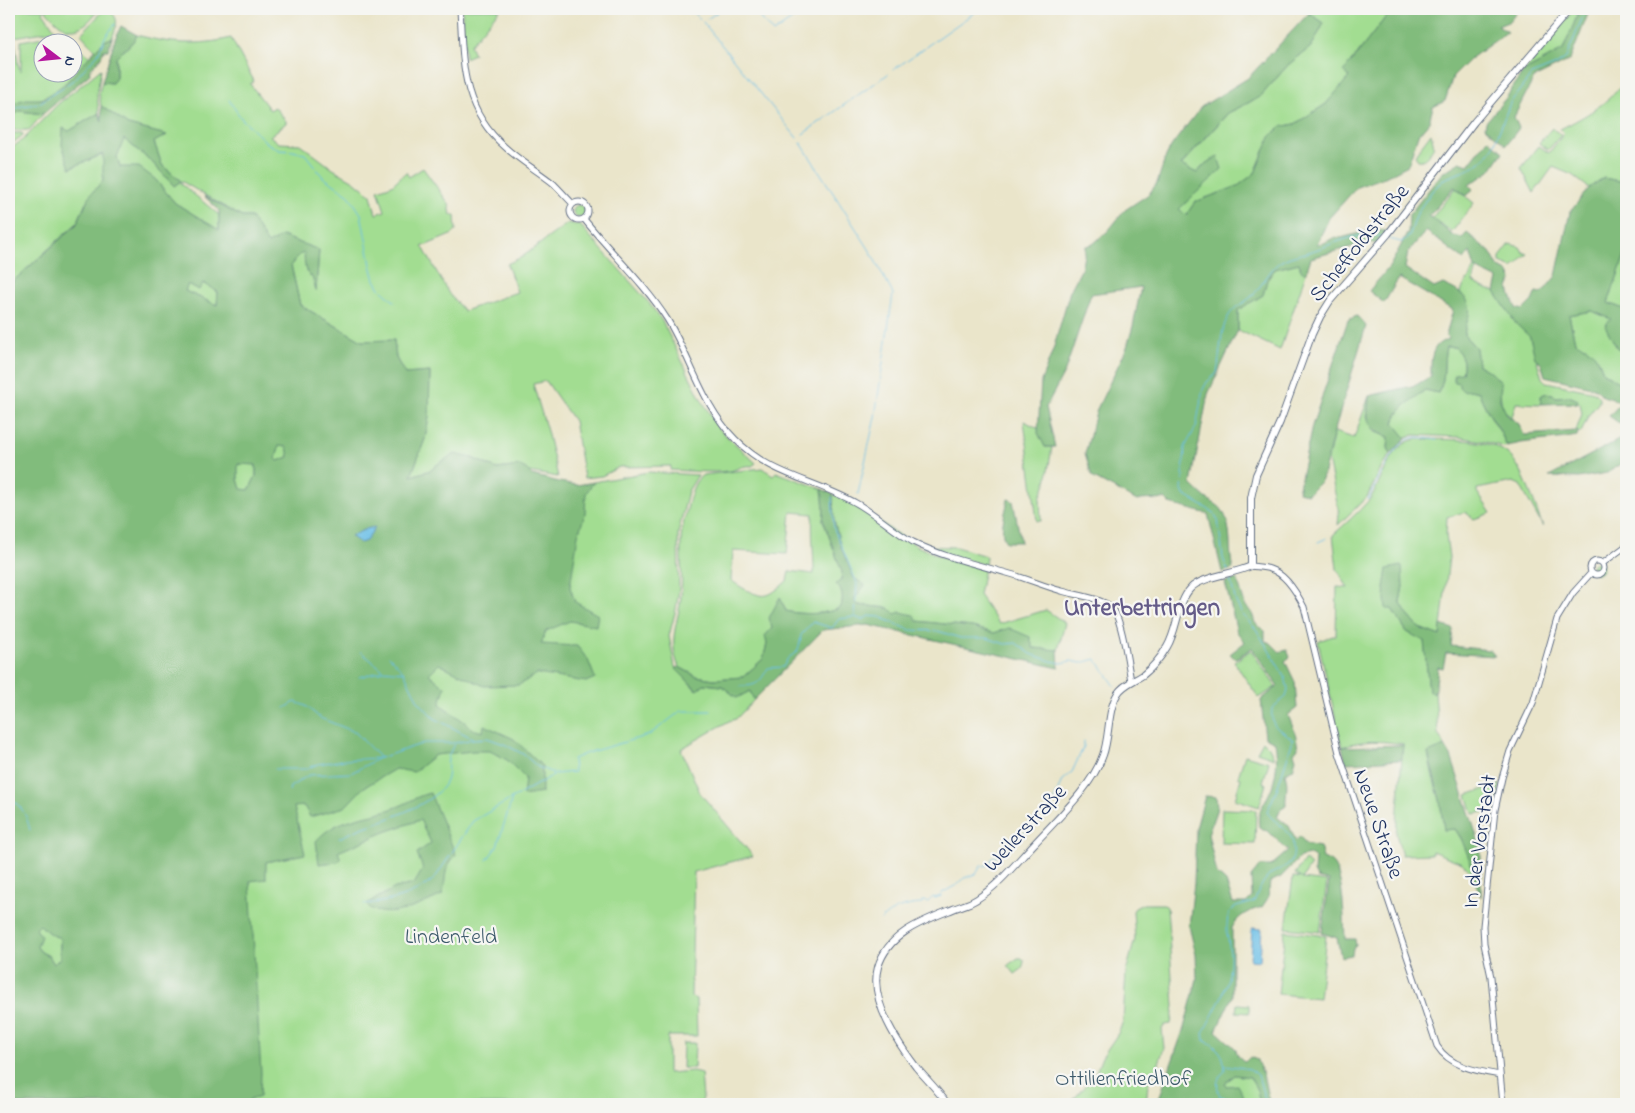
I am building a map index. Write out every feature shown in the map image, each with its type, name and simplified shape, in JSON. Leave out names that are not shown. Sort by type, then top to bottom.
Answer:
[{"type":"main road","name":"Scheffoldstraße","points":[[1251,566],[1251,498],[1256,475],[1280,422],[1312,334],[1330,301],[1380,244],[1474,122],[1570,9]]},
{"type":"main road","name":"Weilerstraße","points":[[947,1104],[905,1052],[881,1007],[876,982],[880,962],[890,944],[908,929],[975,900],[989,890],[1069,805],[1094,773],[1103,757],[1114,700],[1118,693],[1143,675],[1154,664],[1168,646],[1184,597],[1190,588],[1201,581],[1234,573],[1251,566]]},
{"type":"street","points":[[460,9],[462,59],[468,90],[476,110],[505,148],[554,184],[573,204]]},
{"type":"street","points":[[581,202],[587,207],[588,213],[584,219],[578,221],[572,218],[569,212],[573,204],[581,202]]},
{"type":"street","points":[[584,219],[656,303],[668,322],[715,414],[735,439],[765,463],[780,472],[833,491],[858,504],[910,540],[941,554],[1107,603],[1116,613],[1131,682]]},
{"type":"street","name":"In der Vorstadt","points":[[1603,563],[1626,546]]},
{"type":"street","name":"In der Vorstadt","points":[[1591,573],[1589,568],[1592,562],[1596,560],[1603,563]]},
{"type":"street","name":"In der Vorstadt","points":[[1591,573],[1598,575],[1602,573],[1603,563]]},
{"type":"street","name":"Neue Straße","points":[[1251,566],[1270,569],[1278,573],[1297,594],[1304,607],[1339,753],[1437,1046],[1442,1055],[1451,1062],[1500,1075]]},
{"type":"street","name":"In der Vorstadt","points":[[1503,1104],[1491,977],[1484,944],[1483,926],[1497,794],[1510,751],[1538,689],[1557,619],[1573,592],[1591,573]]},
{"type":"green space","points":[[9,9],[45,9],[43,12],[55,30],[32,32],[32,34],[9,38]]},
{"type":"green space","points":[[46,9],[99,9],[81,27],[71,29],[58,23]]},
{"type":"green space","points":[[105,9],[116,18],[112,38],[106,40],[95,50],[82,33]]},
{"type":"green space","points":[[462,9],[500,9],[470,45],[474,54],[465,58]]},
{"type":"green space","points":[[1310,9],[1392,9],[1344,71],[1350,77],[1326,104],[1295,124],[1280,127],[1270,137],[1255,173],[1238,186],[1195,202],[1186,215],[1178,209],[1222,169],[1206,163],[1197,173],[1181,166],[1228,113],[1260,97],[1288,65],[1312,46],[1324,23],[1309,13]]},
{"type":"green space","points":[[1392,9],[1518,10],[1510,21],[1498,26],[1507,32],[1470,59],[1453,76],[1445,101],[1433,107],[1429,122],[1418,135],[1408,165],[1385,177],[1357,187],[1329,218],[1317,244],[1324,243],[1335,237],[1341,238],[1371,230],[1387,231],[1376,244],[1369,242],[1311,258],[1306,273],[1301,270],[1299,263],[1275,269],[1267,280],[1263,295],[1238,310],[1238,330],[1208,394],[1191,484],[1222,510],[1228,524],[1233,569],[1222,572],[1208,514],[1170,504],[1165,499],[1137,501],[1092,477],[1085,454],[1097,409],[1127,347],[1141,287],[1091,294],[1065,371],[1046,407],[1055,447],[1045,447],[1038,433],[1041,381],[1053,350],[1070,291],[1081,270],[1086,246],[1093,244],[1108,231],[1125,210],[1149,194],[1157,183],[1166,156],[1172,145],[1201,107],[1248,78],[1309,13],[1324,23],[1312,46],[1288,65],[1260,97],[1228,113],[1181,165],[1197,173],[1206,163],[1218,157],[1222,169],[1179,209],[1186,215],[1195,202],[1238,186],[1255,173],[1270,137],[1280,127],[1295,124],[1326,104],[1349,77],[1344,71]]},
{"type":"green space","points":[[1580,9],[1590,9],[1570,60],[1534,78],[1514,117],[1519,128],[1506,145],[1485,127],[1486,122],[1506,98],[1523,72],[1563,50]]},
{"type":"green space","points":[[1572,12],[1578,14],[1563,50],[1523,72]]},
{"type":"green space","points":[[121,26],[137,35],[116,58],[116,78],[112,83],[102,82],[115,39]]},
{"type":"green space","points":[[137,35],[184,43],[219,41],[231,38],[254,81],[250,84],[270,110],[275,107],[286,121],[270,136],[279,143],[300,144],[333,169],[354,181],[371,195],[376,214],[385,211],[378,190],[392,185],[406,172],[409,177],[423,168],[449,204],[451,215],[455,215],[456,231],[422,247],[449,294],[464,311],[517,292],[507,264],[522,257],[568,223],[580,225],[650,304],[662,321],[701,399],[719,429],[756,463],[752,466],[730,471],[715,472],[670,470],[671,466],[619,467],[602,476],[584,478],[574,421],[546,381],[533,384],[558,477],[529,472],[520,466],[497,469],[472,458],[439,463],[431,470],[411,476],[425,439],[429,416],[430,372],[405,374],[396,358],[394,340],[362,341],[300,305],[291,265],[304,252],[306,272],[312,276],[316,289],[319,250],[282,237],[268,245],[251,217],[242,217],[181,181],[162,165],[154,142],[166,135],[128,125],[101,106],[99,93],[102,82],[112,83],[116,78],[116,58]]},
{"type":"green space","points":[[112,38],[108,50],[104,50],[101,57],[89,71],[91,73],[82,81],[82,65],[106,40]]},
{"type":"green space","points":[[32,39],[32,82],[66,82],[56,91],[40,99],[9,104],[9,42],[15,41],[21,72],[21,41]]},
{"type":"green space","points":[[82,49],[90,57],[82,65]]},
{"type":"green space","points":[[101,69],[97,94],[99,113],[69,131],[70,168],[104,154],[103,181],[89,196],[77,223],[9,285],[9,150],[25,138],[57,105]]},
{"type":"green space","points":[[1626,81],[1626,182],[1603,178],[1589,188],[1572,175],[1553,167],[1534,193],[1521,168],[1539,146],[1549,153],[1564,133],[1560,129],[1596,109]]},
{"type":"green space","points":[[80,82],[43,114],[20,111],[9,118],[9,104],[26,99],[43,99],[66,83]]},
{"type":"green space","points":[[101,106],[128,125],[167,135],[154,142],[162,165],[181,181],[174,186],[151,161],[124,139],[117,157],[120,167],[139,167],[155,179],[175,203],[219,230],[219,210],[204,196],[242,217],[251,217],[268,244],[282,236],[319,250],[316,291],[312,277],[306,270],[304,253],[299,255],[291,265],[300,305],[362,341],[394,340],[396,358],[405,374],[430,372],[429,416],[425,439],[411,476],[431,470],[455,454],[472,458],[497,469],[520,466],[532,475],[559,482],[577,485],[594,482],[586,493],[585,514],[578,535],[570,587],[575,602],[598,615],[596,626],[570,621],[546,631],[541,644],[577,646],[588,660],[595,678],[586,682],[537,674],[519,685],[484,686],[439,664],[429,674],[445,687],[440,704],[472,729],[483,732],[484,725],[514,739],[542,766],[542,793],[523,796],[525,778],[507,760],[490,751],[435,755],[414,772],[395,769],[363,788],[345,807],[310,817],[304,806],[294,807],[305,854],[266,862],[266,879],[250,881],[261,1073],[260,1096],[250,1099],[248,1104],[9,1104],[9,285],[77,224],[89,196],[103,181],[103,154],[70,168],[62,145],[63,128],[69,131],[99,113],[102,122]],"holes":[[[203,283],[218,292],[217,305],[185,291],[188,284],[199,290]],[[279,446],[287,447],[289,457],[278,461],[276,459]],[[238,464],[256,465],[256,476],[249,490],[241,489],[238,479]],[[40,925],[50,934],[60,938],[60,958],[54,964],[49,956],[41,952],[37,947],[41,936],[36,929]]]},
{"type":"green space","points":[[20,111],[43,114],[29,130],[9,130],[9,118]]},
{"type":"green space","points":[[1552,128],[1561,135],[1548,150],[1539,143]]},
{"type":"green space","points":[[9,133],[22,133],[23,135],[9,146]]},
{"type":"green space","points":[[1431,133],[1434,146],[1426,158],[1418,160],[1415,156],[1416,153]]},
{"type":"green space","points":[[123,138],[151,161],[174,186],[179,182],[219,215],[219,230],[175,203],[155,179],[119,167],[117,157]]},
{"type":"green space","points":[[1488,139],[1503,152],[1490,171],[1469,185],[1473,189],[1467,196],[1454,187],[1429,216],[1454,236],[1462,238],[1467,233],[1490,252],[1499,268],[1508,272],[1512,279],[1509,289],[1516,308],[1523,310],[1532,301],[1536,292],[1542,293],[1556,276],[1570,212],[1589,188],[1603,178],[1626,182],[1626,252],[1608,303],[1626,310],[1626,355],[1617,348],[1605,326],[1611,319],[1592,311],[1569,315],[1575,342],[1593,353],[1603,372],[1626,387],[1626,428],[1609,416],[1622,402],[1603,396],[1591,387],[1545,376],[1541,363],[1535,358],[1530,337],[1516,324],[1495,292],[1498,279],[1475,268],[1470,252],[1464,260],[1426,231],[1408,252],[1405,268],[1434,288],[1443,284],[1466,299],[1470,309],[1464,335],[1476,348],[1478,365],[1501,381],[1500,400],[1507,415],[1519,424],[1524,435],[1576,431],[1578,433],[1577,436],[1506,445],[1479,392],[1463,391],[1459,387],[1459,383],[1454,382],[1454,374],[1462,373],[1463,362],[1455,347],[1446,347],[1442,382],[1438,393],[1425,390],[1398,413],[1394,423],[1406,438],[1391,454],[1388,448],[1389,437],[1375,430],[1369,422],[1369,396],[1416,385],[1431,376],[1431,364],[1435,348],[1438,344],[1449,339],[1446,335],[1453,310],[1399,278],[1384,303],[1369,291],[1390,266],[1408,232],[1408,216],[1442,173],[1460,162],[1468,165]]},
{"type":"green space","points":[[1455,188],[1474,203],[1452,232],[1432,218]]},
{"type":"green space","points":[[577,205],[581,205],[585,211],[581,217],[577,217],[573,213],[573,209]]},
{"type":"green space","points":[[1510,244],[1520,247],[1523,252],[1528,254],[1513,268],[1500,263],[1500,257]]},
{"type":"green space","points":[[1626,252],[1626,310],[1608,303]]},
{"type":"green space","points":[[1299,263],[1301,270],[1306,273],[1280,350],[1238,330],[1238,310],[1263,295],[1267,280],[1275,269]]},
{"type":"green space","points":[[1475,268],[1477,269],[1473,282],[1495,292],[1530,337],[1542,378],[1546,382],[1594,392],[1599,397],[1599,402],[1588,416],[1581,433],[1576,431],[1582,414],[1580,403],[1577,403],[1577,400],[1569,396],[1556,397],[1553,394],[1546,393],[1540,396],[1541,404],[1516,403],[1512,417],[1505,411],[1501,397],[1501,381],[1478,365],[1476,348],[1464,335],[1468,308],[1460,292]]},
{"type":"green space","points":[[202,283],[218,292],[217,305],[185,291],[188,284]]},
{"type":"green space","points":[[1592,311],[1611,319],[1617,348],[1626,355],[1626,365],[1623,367],[1626,387],[1603,372],[1593,353],[1575,342],[1569,315]]},
{"type":"green space","points":[[1357,316],[1366,326],[1334,432],[1322,480],[1308,494],[1298,492],[1312,426],[1348,320]]},
{"type":"green space","points":[[1446,347],[1455,347],[1459,352],[1463,360],[1460,383],[1470,390],[1479,392],[1506,445],[1509,446],[1504,447],[1459,437],[1414,435],[1406,438],[1394,424],[1402,408],[1425,390],[1438,393],[1442,382]]},
{"type":"green space","points":[[1547,393],[1553,394],[1556,397],[1569,396],[1578,400],[1577,403],[1541,404],[1540,396]]},
{"type":"green space","points":[[1369,396],[1367,416],[1375,432],[1389,437],[1388,448],[1391,454],[1383,465],[1367,497],[1338,525],[1339,513],[1328,459],[1334,432],[1354,438]]},
{"type":"green space","points":[[1024,421],[1038,428],[1045,447],[1052,447],[1046,483],[1040,498],[1041,521],[1037,521]]},
{"type":"green space","points":[[1626,436],[1626,461],[1607,473],[1579,478],[1549,477]]},
{"type":"green space","points":[[1418,439],[1480,442],[1502,450],[1516,463],[1543,527],[1520,485],[1513,482],[1477,489],[1477,492],[1491,513],[1474,519],[1465,512],[1447,517],[1446,535],[1449,557],[1440,636],[1419,628],[1407,614],[1400,602],[1403,586],[1392,609],[1407,632],[1424,640],[1429,691],[1435,692],[1438,734],[1445,746],[1428,754],[1440,800],[1444,830],[1455,829],[1469,856],[1472,873],[1462,863],[1432,851],[1432,854],[1402,855],[1396,834],[1403,744],[1372,741],[1349,744],[1342,747],[1318,641],[1336,635],[1337,587],[1348,588],[1337,569],[1333,535],[1369,500],[1388,464],[1400,447],[1408,441]]},
{"type":"green space","points":[[279,445],[288,447],[289,457],[278,461],[276,459]]},
{"type":"green space","points":[[237,464],[256,464],[256,476],[249,490],[241,490]]},
{"type":"green space","points":[[762,468],[773,475],[776,472],[822,489],[823,520],[842,572],[840,588],[843,597],[841,607],[836,610],[814,614],[786,611],[780,598],[763,659],[743,677],[714,679],[696,676],[679,667],[674,648],[682,589],[682,532],[692,490],[697,480],[703,475]],"holes":[[[791,512],[813,514],[814,574],[789,571],[787,581],[767,595],[759,595],[748,591],[731,580],[733,551],[787,554]]]},
{"type":"green space","name":"Lindenfeld","points":[[648,472],[698,475],[688,491],[678,534],[679,590],[669,636],[675,667],[696,690],[704,684],[722,686],[737,697],[750,691],[754,700],[736,719],[729,721],[681,749],[700,793],[753,856],[694,872],[691,997],[696,999],[697,1036],[668,1036],[668,1073],[693,1071],[701,1073],[703,1098],[701,1104],[246,1104],[250,881],[265,862],[302,854],[268,725],[571,486],[592,484],[594,482]]},
{"type":"green space","points":[[822,489],[833,494],[834,521],[841,547],[854,578],[865,585],[854,600],[858,605],[889,608],[895,614],[900,612],[914,615],[917,621],[972,627],[994,633],[1009,628],[1030,637],[1033,648],[1058,650],[1059,668],[868,625],[823,630],[754,700],[750,691],[737,698],[722,686],[704,684],[697,690],[675,668],[679,667],[696,676],[714,679],[743,677],[763,659],[767,644],[765,636],[772,628],[769,618],[780,597],[786,611],[792,612],[822,613],[841,607],[842,595],[836,584],[841,580],[842,572],[823,520]]},
{"type":"green space","points":[[833,494],[859,507],[919,547],[942,557],[984,569],[979,595],[999,624],[1046,610],[1065,623],[1058,650],[1033,648],[1010,628],[994,633],[972,627],[917,621],[895,614],[889,608],[858,605],[854,600],[854,578],[841,547],[834,521]]},
{"type":"green space","points":[[1008,499],[1013,501],[1021,542],[1006,542],[1004,538],[1003,521]]},
{"type":"green space","points":[[926,546],[956,547],[986,556],[985,565],[942,553]]},
{"type":"green space","points":[[1595,563],[1599,563],[1602,568],[1601,572],[1595,573],[1592,570],[1592,566]]},
{"type":"green space","points":[[1402,566],[1403,586],[1400,602],[1419,628],[1440,636],[1441,625],[1453,629],[1451,646],[1490,650],[1495,656],[1446,653],[1443,668],[1438,667],[1435,692],[1429,692],[1424,641],[1407,632],[1392,609],[1386,609],[1384,588],[1387,569]]},
{"type":"green space","points":[[1237,579],[1245,605],[1252,613],[1255,623],[1265,631],[1265,641],[1271,643],[1280,652],[1287,650],[1290,657],[1285,661],[1295,682],[1297,708],[1288,715],[1295,732],[1298,748],[1294,753],[1296,759],[1293,769],[1285,773],[1287,782],[1286,806],[1280,810],[1277,817],[1289,826],[1296,841],[1300,836],[1305,844],[1320,847],[1323,858],[1333,864],[1337,871],[1341,889],[1345,939],[1355,939],[1356,946],[1353,948],[1352,955],[1341,957],[1337,938],[1322,933],[1329,881],[1317,878],[1314,872],[1315,858],[1310,855],[1300,857],[1281,877],[1270,882],[1268,898],[1262,907],[1244,914],[1232,928],[1232,997],[1216,1031],[1235,1048],[1238,1056],[1245,1062],[1250,1057],[1257,1060],[1271,1104],[1260,1104],[1257,1090],[1250,1077],[1235,1075],[1225,1083],[1226,1086],[1237,1085],[1245,1099],[1243,1104],[1157,1104],[1184,1028],[1197,979],[1196,955],[1189,926],[1194,883],[1196,828],[1205,796],[1216,797],[1217,808],[1208,834],[1217,874],[1226,882],[1233,903],[1246,903],[1252,897],[1251,877],[1260,866],[1271,866],[1288,851],[1269,832],[1259,827],[1259,813],[1272,788],[1277,761],[1275,742],[1265,737],[1261,700],[1278,686],[1252,648],[1235,659],[1230,654],[1245,642],[1237,632],[1225,582]]},
{"type":"green space","points":[[1251,650],[1276,687],[1259,698],[1234,662]]},
{"type":"green space","points":[[1263,741],[1269,747],[1274,758],[1257,752]]},
{"type":"green space","points":[[1403,745],[1401,760],[1346,763],[1342,747]]},
{"type":"green space","points":[[1445,746],[1451,756],[1481,849],[1481,897],[1461,838],[1455,829],[1444,830],[1440,800],[1428,753]]},
{"type":"green space","points":[[1245,755],[1269,762],[1263,782],[1266,784],[1259,807],[1235,799],[1241,778],[1238,777]]},
{"type":"green space","points":[[1500,784],[1495,810],[1473,814],[1467,795]]},
{"type":"green space","points":[[430,793],[456,855],[448,865],[442,895],[401,911],[376,911],[366,904],[395,888],[414,884],[423,869],[417,853],[431,843],[420,820],[385,832],[338,852],[341,859],[338,862],[319,864],[316,841],[333,827],[352,819],[394,808]]},
{"type":"green space","points":[[1222,809],[1256,810],[1255,844],[1221,843]]},
{"type":"green space","points":[[1305,860],[1311,865],[1302,879],[1327,882],[1320,932],[1286,928],[1293,877],[1301,878],[1295,874]]},
{"type":"green space","name":"Ottilienfriedhof","points":[[1143,904],[1164,904],[1167,907],[1174,1006],[1171,1024],[1165,1025],[1162,1029],[1164,1048],[1159,1063],[1148,1084],[1146,1104],[1070,1104],[1096,1072],[1102,1057],[1119,1032],[1123,1021],[1126,972],[1135,939],[1133,911]]},
{"type":"green space","points":[[40,925],[50,934],[60,938],[60,958],[54,964],[49,956],[41,952],[37,947],[36,929]]},
{"type":"green space","points":[[1285,931],[1326,936],[1319,998],[1278,994]]},
{"type":"green space","points":[[1018,958],[1022,958],[1024,962],[1022,969],[1015,974],[1008,965]]},
{"type":"green space","points":[[1237,1004],[1249,1005],[1249,1013],[1236,1012]]},
{"type":"green space","points":[[683,1043],[695,1043],[694,1068],[682,1068]]},
{"type":"green space","points":[[1235,1075],[1250,1077],[1257,1090],[1260,1104],[1243,1104],[1245,1099],[1226,1086],[1224,1083]]},
{"type":"water","points":[[375,527],[366,541],[360,543],[351,536],[366,529]]},
{"type":"water","points":[[1252,928],[1262,929],[1260,961],[1250,960]]},
{"type":"waterway","points":[[691,9],[700,19]]},
{"type":"waterway","points":[[707,19],[722,9]]},
{"type":"waterway","points":[[752,9],[773,33],[807,9]]},
{"type":"waterway","points":[[1389,239],[1401,242],[1406,240],[1418,211],[1432,191],[1444,179],[1474,167],[1485,158],[1493,148],[1510,103],[1531,75],[1556,65],[1566,58],[1586,9]]},
{"type":"waterway","points":[[893,70],[978,10]]},
{"type":"waterway","points":[[703,22],[797,138]]},
{"type":"waterway","points":[[9,111],[22,106],[38,104],[75,79],[98,54],[105,37],[115,24]]},
{"type":"waterway","points":[[803,134],[888,74]]},
{"type":"waterway","points":[[229,100],[241,118],[267,143],[279,150],[305,154],[323,177],[348,194],[361,214],[375,280],[381,290],[395,302]]},
{"type":"waterway","points":[[801,143],[869,249],[893,294],[875,417],[858,494]]},
{"type":"waterway","points":[[1228,571],[1223,558],[1218,520],[1213,512],[1184,495],[1182,490],[1185,447],[1196,427],[1203,389],[1207,382],[1217,373],[1225,322],[1238,306],[1251,297],[1273,268],[1283,260],[1354,237],[1364,235],[1383,237]]},
{"type":"waterway","points":[[1368,499],[1387,464],[1405,441],[1418,437],[1437,440]]},
{"type":"waterway","points":[[832,497],[834,529],[857,583],[855,616]]},
{"type":"waterway","points":[[1318,542],[1327,538]]},
{"type":"waterway","points":[[1229,575],[1236,602],[1242,614],[1256,629],[1285,677],[1288,689],[1286,697],[1272,708],[1272,716],[1274,725],[1293,740],[1277,789],[1267,812],[1292,838],[1292,859],[1290,863],[1274,872],[1265,880],[1254,902],[1236,907],[1229,912],[1227,920],[1230,958],[1229,974],[1220,1000],[1203,1033],[1204,1039],[1217,1049],[1222,1056],[1225,1071],[1220,1076],[1218,1082],[1220,1096],[1235,1100],[1237,1104]]},
{"type":"waterway","points":[[740,686],[757,683],[768,668],[783,667],[788,658],[797,652],[801,635],[813,622],[832,628],[839,619],[855,617],[862,620],[869,616],[880,617],[910,630],[938,631],[960,638],[987,638],[1005,644],[1016,643],[1031,654],[1051,661],[1081,663],[1096,659],[1115,686]]},
{"type":"waterway","points":[[361,652],[383,670],[404,672]]},
{"type":"waterway","points":[[389,656],[404,672],[418,701],[434,718],[474,739],[487,738],[504,744],[523,754],[538,767],[553,773]]},
{"type":"waterway","points":[[359,677],[383,671]]},
{"type":"waterway","points":[[285,708],[295,702],[306,706],[320,718],[355,732],[380,758],[424,743],[455,743],[473,739]]},
{"type":"waterway","points":[[364,904],[402,897],[427,884],[435,878],[473,821],[555,774],[574,772],[573,759],[587,753],[649,735],[681,711],[711,711]]},
{"type":"waterway","points":[[881,920],[899,908],[921,904],[922,901],[928,902],[933,897],[941,896],[942,893],[960,883],[964,878],[976,874],[981,866],[988,865],[993,857],[1000,855],[1015,836],[1023,834],[1035,819],[1049,808],[1062,780],[1072,772],[1084,746],[1084,741]]},
{"type":"waterway","points":[[339,838],[411,809],[433,796],[446,781],[448,758],[454,744]]},
{"type":"waterway","points":[[289,791],[290,787],[309,775],[351,773],[379,758]]},
{"type":"waterway","points":[[275,769],[305,769],[318,764],[344,760],[380,758]]},
{"type":"waterway","points":[[9,798],[23,811],[30,830]]},
{"type":"waterway","points":[[487,860],[497,846],[512,799]]},
{"type":"waterway","points":[[1225,1065],[1250,1069],[1258,1075],[1266,1104]]},
{"type":"district","name":"Unterbettringen","points":[[1142,606]]}]
